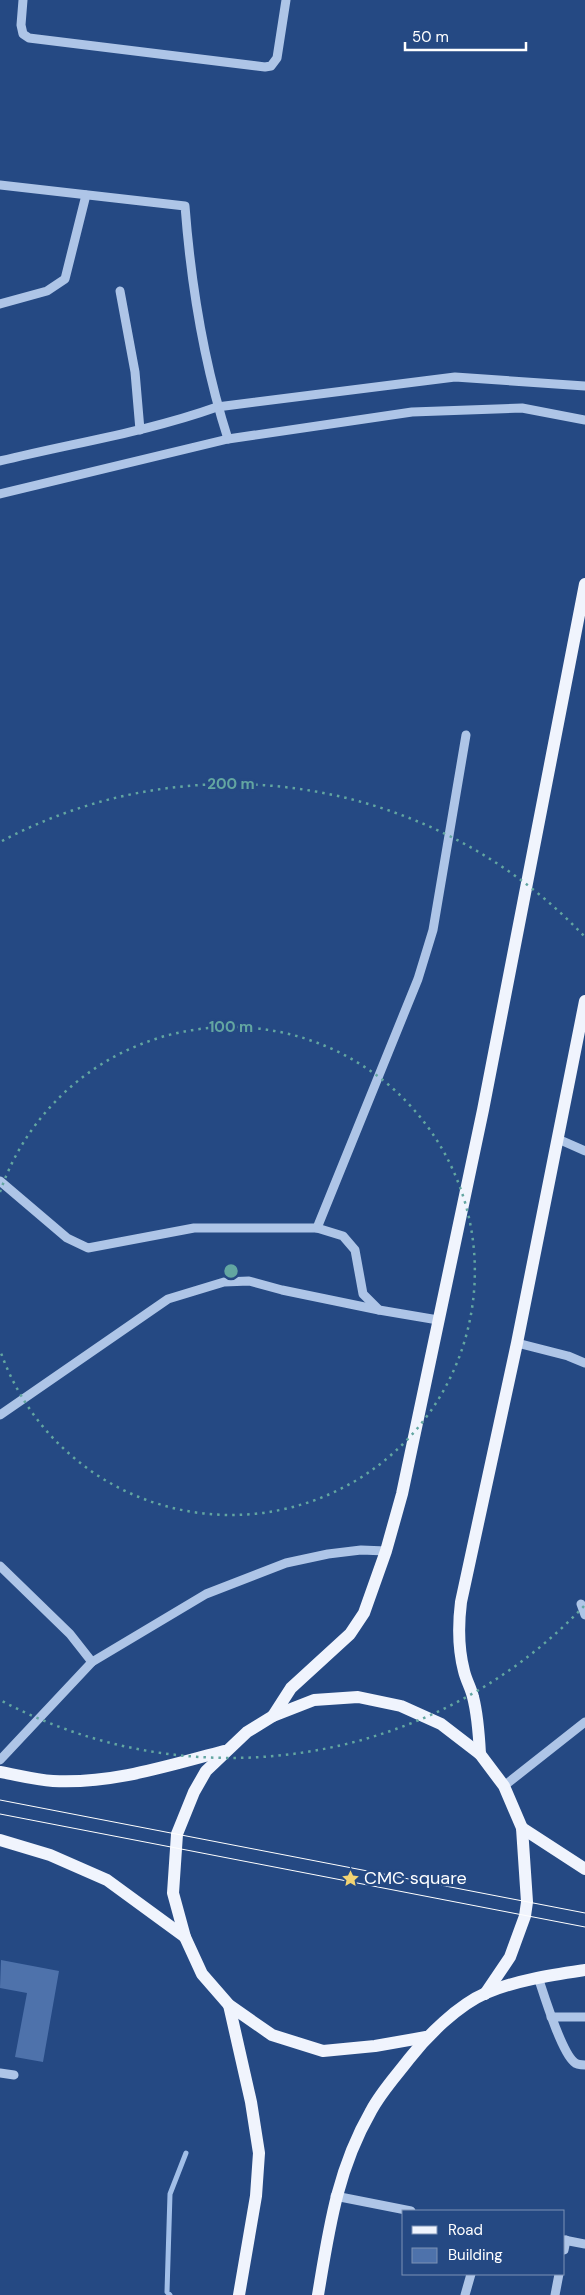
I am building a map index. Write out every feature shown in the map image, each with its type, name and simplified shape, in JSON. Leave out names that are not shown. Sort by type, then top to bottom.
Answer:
[{"type":"main road","points":[[273,1716],[291,1688],[350,1634],[364,1613],[386,1551],[402,1494],[483,1110],[585,584]]},
{"type":"main road","points":[[480,1754],[479,1726],[473,1695],[464,1672],[458,1626],[479,1510],[517,1343],[585,1001]]},
{"type":"main road","points":[[426,2037],[375,2046],[323,2051],[272,2035],[229,2005],[202,1974],[185,1937],[173,1893],[177,1834],[194,1792],[206,1771],[224,1751],[247,1732],[273,1716],[314,1700],[358,1697],[401,1706],[441,1724],[480,1754],[504,1786],[522,1828],[527,1902],[525,1916],[510,1957],[485,1994]]},
{"type":"main road","points":[[0,1772],[52,1781],[118,1778],[224,1751]]},
{"type":"main road","points":[[522,1828],[585,1869]]},
{"type":"main road","points":[[0,1840],[50,1855],[107,1880],[185,1937]]},
{"type":"main road","points":[[318,2295],[335,2196],[349,2157],[372,2109],[426,2037],[454,2014],[485,1994],[538,1977],[585,1970]]},
{"type":"main road","points":[[229,2005],[251,2102],[259,2153],[256,2196],[239,2295]]},
{"type":"street","points":[[23,0],[21,25],[23,34],[29,38],[265,67],[270,66],[277,58],[286,0]]},
{"type":"street","points":[[0,185],[185,206],[194,291],[210,378],[228,439]]},
{"type":"street","points":[[0,304],[48,290],[65,279],[86,196]]},
{"type":"street","points":[[120,291],[135,372],[140,430]]},
{"type":"street","points":[[0,461],[140,430],[186,418],[217,407],[455,377],[585,386]]},
{"type":"street","points":[[0,494],[228,439],[412,412],[522,408],[585,420]]},
{"type":"street","points":[[317,1228],[418,979],[433,930],[466,735]]},
{"type":"street","points":[[558,1139],[585,1152]]},
{"type":"street","points":[[0,1181],[67,1238],[88,1248],[194,1228],[317,1228],[343,1236],[354,1250],[363,1294],[379,1310]]},
{"type":"street","points":[[0,1415],[168,1299],[224,1282],[250,1281],[282,1290],[438,1320]]},
{"type":"street","points":[[517,1343],[568,1356],[585,1363]]},
{"type":"street","points":[[0,1760],[92,1662],[206,1594],[286,1563],[352,1551],[386,1551]]},
{"type":"street","points":[[0,1566],[70,1634],[92,1662]]},
{"type":"street","points":[[581,1604],[585,1615]]},
{"type":"street","points":[[504,1786],[585,1722]]},
{"type":"street","points":[[538,1977],[551,2017],[569,2056],[574,2062],[585,2065]]},
{"type":"street","points":[[551,2017],[585,2017]]},
{"type":"street","points":[[0,2073],[14,2075]]},
{"type":"street","points":[[335,2196],[406,2210]]},
{"type":"street","points":[[565,2240],[585,2244]]},
{"type":"street","points":[[466,2295],[470,2275]]},
{"type":"street","points":[[555,2295],[559,2275]]},
{"type":"building","points":[[1,1960],[59,1971],[43,2062],[15,2057],[27,1993],[0,1988]]},
{"type":"waterway","points":[[170,2295],[167,2292],[170,2194],[186,2153]]},
{"type":"tram line","points":[[0,1800],[585,1913]]},
{"type":"tram line","points":[[0,1814],[585,1927]]},
{"type":"place","name":"CMC square","points":[[350,1878]]}]
